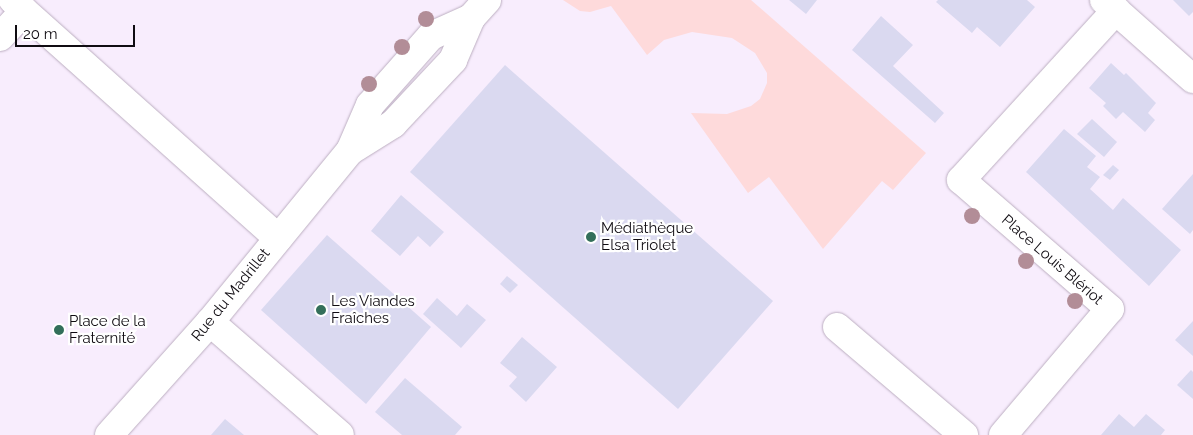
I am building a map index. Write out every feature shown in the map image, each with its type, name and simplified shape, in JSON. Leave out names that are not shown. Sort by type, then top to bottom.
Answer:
[{"type":"street","points":[[1110,5],[1193,79]]},
{"type":"street","name":"Place Louis Blériot","points":[[1003,435],[1110,309],[961,180],[1110,5]]},
{"type":"street","points":[[0,37],[18,6],[278,238]]},
{"type":"street","name":"Rue du Madrillet","points":[[109,435],[210,322],[350,151],[370,105],[431,36],[479,9]]},
{"type":"street","points":[[210,322],[340,435]]},
{"type":"street","points":[[837,327],[964,435]]},
{"type":"shaded area","points":[[563,0],[751,0],[926,153],[893,190],[882,181],[823,249],[769,177],[748,193],[691,113],[727,114],[751,106],[760,99],[767,83],[767,73],[755,53],[732,38],[692,32],[664,40],[647,55],[611,6],[590,12],[580,11]]},
{"type":"building","points":[[789,0],[817,0],[806,14]]},
{"type":"building","points":[[938,0],[1027,0],[1035,7],[1000,47],[977,27],[972,33],[936,2]]},
{"type":"building","points":[[1173,0],[1193,0],[1193,12],[1189,16]]},
{"type":"building","points":[[881,16],[913,45],[893,66],[944,113],[935,123],[852,50]]},
{"type":"building","points":[[1111,63],[1124,75],[1126,73],[1156,103],[1148,113],[1155,120],[1145,132],[1123,112],[1116,119],[1103,106],[1106,103],[1089,88]]},
{"type":"building","name":"Médiathèque Elsa Triolet","points":[[505,65],[773,301],[678,409],[410,172]]},
{"type":"building","points":[[1092,119],[1117,142],[1104,157],[1077,134]]},
{"type":"building","points":[[1064,129],[1096,156],[1087,167],[1100,177],[1090,189],[1113,210],[1123,198],[1181,250],[1149,286],[1026,172]]},
{"type":"building","points":[[1113,165],[1119,170],[1110,180],[1103,175]]},
{"type":"building","points":[[1193,174],[1193,230],[1190,234],[1162,209]]},
{"type":"building","points":[[401,195],[444,232],[430,247],[418,236],[400,256],[371,231]]},
{"type":"building","points":[[327,235],[431,327],[366,404],[261,310]]},
{"type":"building","points":[[507,276],[518,285],[510,293],[500,284]]},
{"type":"building","points":[[437,298],[457,316],[467,304],[486,320],[461,348],[423,314]]},
{"type":"building","points":[[1193,321],[1193,356],[1175,340]]},
{"type":"building","points":[[522,337],[557,367],[526,402],[509,386],[517,377],[500,363]]},
{"type":"building","points":[[1191,370],[1193,372],[1193,399],[1177,385]]},
{"type":"building","points":[[405,378],[462,427],[455,435],[402,435],[375,412]]},
{"type":"building","points":[[1119,414],[1134,427],[1146,414],[1165,430],[1161,435],[1101,435]]},
{"type":"building","points":[[225,419],[244,435],[211,435]]},
{"type":"place","name":"Médiathèque Elsa Triolet","points":[[591,237]]},
{"type":"place","name":"Les Viandes Fraîches","points":[[321,310]]},
{"type":"place","name":"Place de la Fraternité","points":[[59,330]]}]
